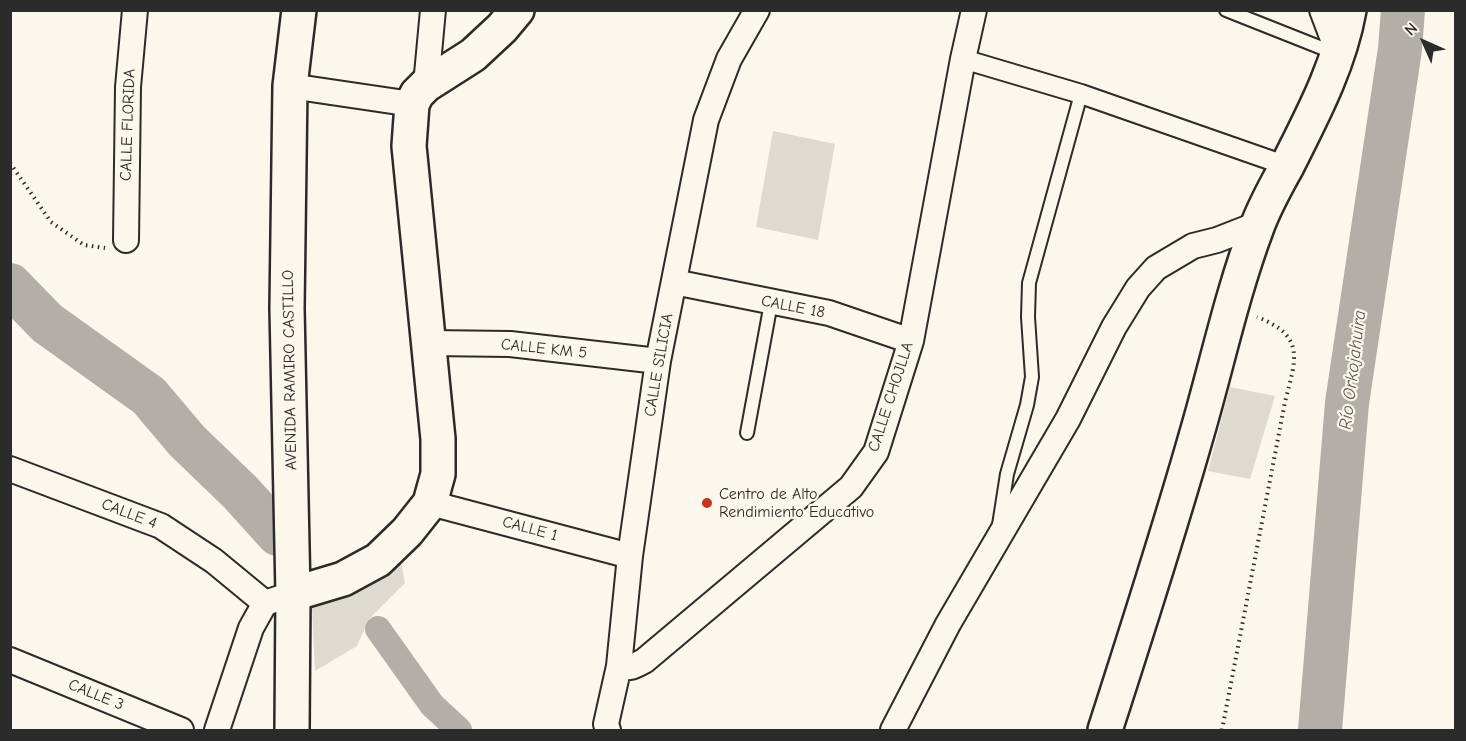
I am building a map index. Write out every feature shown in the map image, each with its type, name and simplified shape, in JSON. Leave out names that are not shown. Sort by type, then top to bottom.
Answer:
[{"type":"main road","name":"AVENIDA RAMIRO CASTILLO","points":[[292,730],[279,599],[290,86],[299,10]]},
{"type":"main road","points":[[279,599],[342,579],[378,560],[407,532],[430,503],[438,474],[438,439],[409,146],[418,95],[473,55],[502,28],[517,10]]},
{"type":"main road","points":[[1105,730],[1152,584],[1242,271],[1258,224],[1339,55],[1348,10]]},
{"type":"street","name":"CALLE FLORIDA","points":[[126,240],[128,87],[135,10]]},
{"type":"street","points":[[290,86],[418,95],[433,10]]},
{"type":"street","name":"CALLE SILICIA","points":[[608,730],[606,724],[619,666],[630,556],[658,361],[706,120],[729,59],[757,10]]},
{"type":"street","name":"CALLE CHOJLLA","points":[[619,666],[634,667],[644,661],[850,487],[876,452],[911,341],[974,10]]},
{"type":"street","points":[[1322,10],[1339,55]]},
{"type":"street","points":[[963,59],[1081,94],[1287,166]]},
{"type":"street","points":[[894,730],[943,634],[1068,418],[1114,327],[1138,288],[1156,268],[1193,246],[1217,240],[1258,224]]},
{"type":"street","name":"CALLE 18","points":[[674,282],[828,314],[911,341]]},
{"type":"street","name":"CALLE KM 5","points":[[430,343],[510,344],[658,361]]},
{"type":"street","name":"CALLE 4","points":[[10,469],[161,526],[214,561],[279,599]]},
{"type":"street","name":"CALLE 1","points":[[430,503],[630,556]]},
{"type":"street","points":[[217,730],[251,628],[279,599]]},
{"type":"street","name":"CALLE 3","points":[[10,660],[181,730]]},
{"type":"lane","points":[[1226,10],[1339,55]]},
{"type":"lane","points":[[997,538],[1007,474],[1027,405],[1032,376],[1028,317],[1029,283],[1081,94]]},
{"type":"lane","points":[[747,433],[771,303]]},
{"type":"path","points":[[10,164],[51,222],[84,245],[111,249],[120,247],[126,240]]},
{"type":"path","points":[[1222,730],[1283,413],[1294,368],[1293,344],[1286,334],[1270,322],[1232,308]]},
{"type":"shaded area","points":[[773,131],[835,144],[818,240],[756,227]]},
{"type":"shaded area","points":[[1230,387],[1275,396],[1250,479],[1208,471]]},
{"type":"shaded area","points":[[400,557],[405,583],[369,619],[357,646],[315,671],[312,608],[376,573]]},
{"type":"waterway","name":"Río Orkojahuira","points":[[1320,730],[1347,403],[1400,49],[1403,10]]},
{"type":"waterway","points":[[10,285],[47,323],[149,396],[187,441],[240,492],[278,534]]},
{"type":"waterway","points":[[378,629],[432,705],[459,730]]},
{"type":"place","name":"Centro de Alto Rendimiento Educativo","points":[[707,503]]}]
